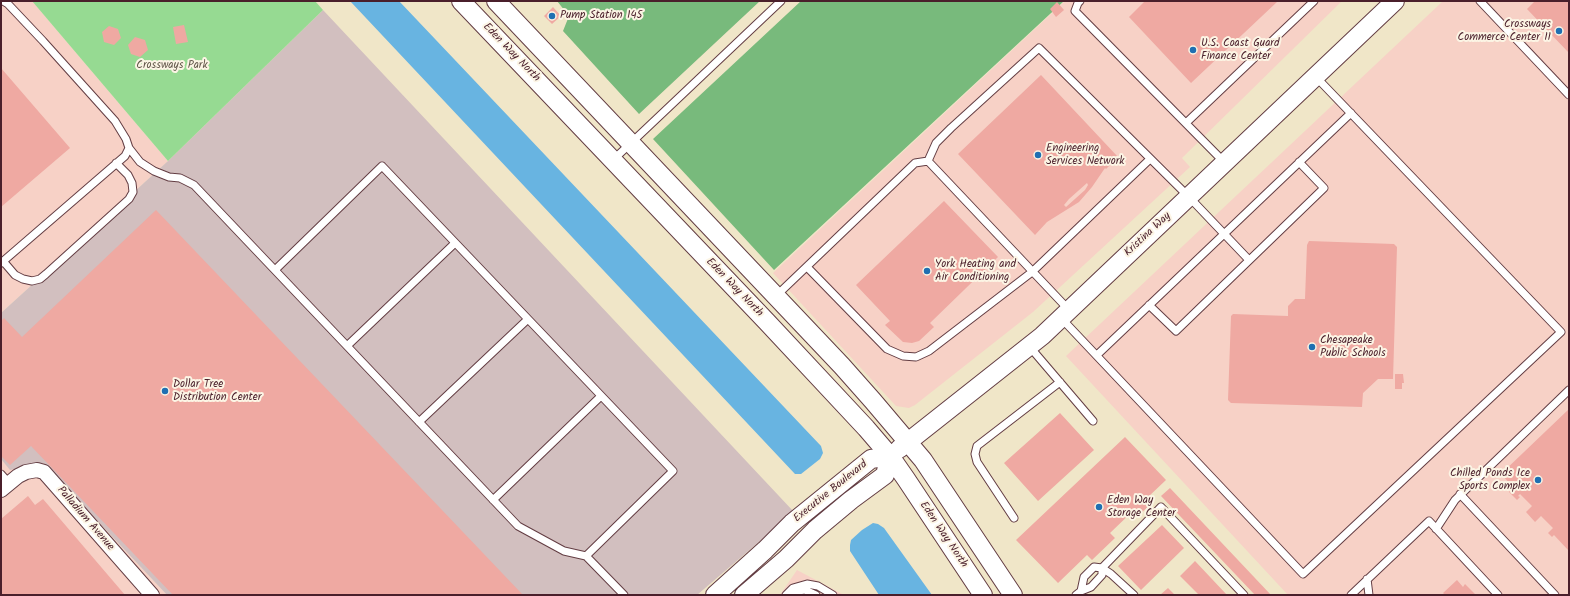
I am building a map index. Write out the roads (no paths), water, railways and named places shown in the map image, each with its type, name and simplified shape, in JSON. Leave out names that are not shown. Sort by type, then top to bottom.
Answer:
[{"type":"street","name":"Eden Way North","points":[[461,1],[832,392],[890,456],[983,595]]},
{"type":"street","points":[[496,1],[842,366],[923,460],[1013,595]]},
{"type":"street","name":"Kristina Way","points":[[890,456],[1029,346],[1065,314],[1395,1]]},
{"type":"street","name":"Executive Boulevard","points":[[715,595],[765,550],[792,523],[871,459],[890,456],[885,475],[851,500],[820,526],[786,559],[744,595]]},
{"type":"street","name":"Palladium Avenue","points":[[4,483],[26,472],[37,470],[44,472],[152,595]]},
{"type":"lane","points":[[613,161],[630,143],[781,1]]},
{"type":"lane","points":[[1080,1],[1075,11],[1225,163]]},
{"type":"lane","points":[[1186,123],[1314,1]]},
{"type":"lane","points":[[1480,1],[1569,95]]},
{"type":"lane","points":[[6,2],[115,121],[126,139],[129,148],[140,162],[169,177],[180,178],[194,185],[518,526],[564,551],[586,556],[624,595]]},
{"type":"lane","points":[[928,161],[936,144],[951,128],[1039,48],[1189,197],[1250,260]]},
{"type":"lane","points":[[928,161],[1032,272],[1097,355],[1303,574],[1561,332],[1316,77]]},
{"type":"lane","points":[[1097,355],[1351,113]]},
{"type":"lane","points":[[116,163],[128,175],[132,183],[133,192],[129,199],[46,274],[40,279],[32,281],[22,279],[2,262],[116,163],[125,156],[129,148]]},
{"type":"lane","points":[[807,267],[887,349],[903,356],[916,357],[929,351],[1032,272],[1150,159]]},
{"type":"lane","points":[[776,296],[915,164],[928,161]]},
{"type":"lane","points":[[1149,305],[1176,331],[1324,188],[1299,162]]},
{"type":"lane","points":[[275,270],[382,166],[672,471],[586,556]]},
{"type":"lane","points":[[347,346],[455,243]]},
{"type":"lane","points":[[419,422],[528,319]]},
{"type":"lane","points":[[1029,346],[1094,421]]},
{"type":"lane","points":[[1014,518],[977,462],[975,454],[977,446],[1060,382]]},
{"type":"lane","points":[[1436,529],[1454,500],[1569,390]]},
{"type":"lane","points":[[493,500],[601,396]]},
{"type":"lane","points":[[1460,494],[1555,595]]},
{"type":"lane","points":[[1079,593],[1091,587],[1102,575],[1102,568],[1161,507],[1244,595]]},
{"type":"lane","points":[[1351,595],[1429,521],[1498,595]]},
{"type":"lane","points":[[1079,593],[1084,577],[1094,567],[1102,568],[1111,574],[1134,595]]},
{"type":"lane","points":[[1368,579],[1369,595]]},
{"type":"lane","points":[[786,595],[793,588],[807,584],[818,586],[833,595]]},
{"type":"lane","points":[[792,595],[798,591],[805,590],[816,595]]},
{"type":"water","points":[[350,1],[399,1],[821,446],[823,453],[820,459],[801,474],[795,474]]},
{"type":"water","points":[[873,523],[884,528],[932,595],[879,595],[850,551],[851,540]]},
{"type":"place","name":"Pump Station 145","points":[[552,16]]},
{"type":"place","name":"Crossways Commerce Center II","points":[[1559,31]]},
{"type":"place","name":"U.S. Coast Guard Finance Center","points":[[1193,50]]},
{"type":"place","name":"Engineering Services Network","points":[[1038,155]]},
{"type":"place","name":"York Heating and Air Conditioning","points":[[927,271]]},
{"type":"place","name":"Chesapeake Public Schools","points":[[1312,347]]},
{"type":"place","name":"Dollar Tree Distribution Center","points":[[165,391]]},
{"type":"place","name":"Chilled Ponds Ice Sports Complex","points":[[1538,480]]},
{"type":"place","name":"Eden Way Storage Center","points":[[1099,507]]},
{"type":"park label","name":"Crossways Park","points":[[172,66]]}]
